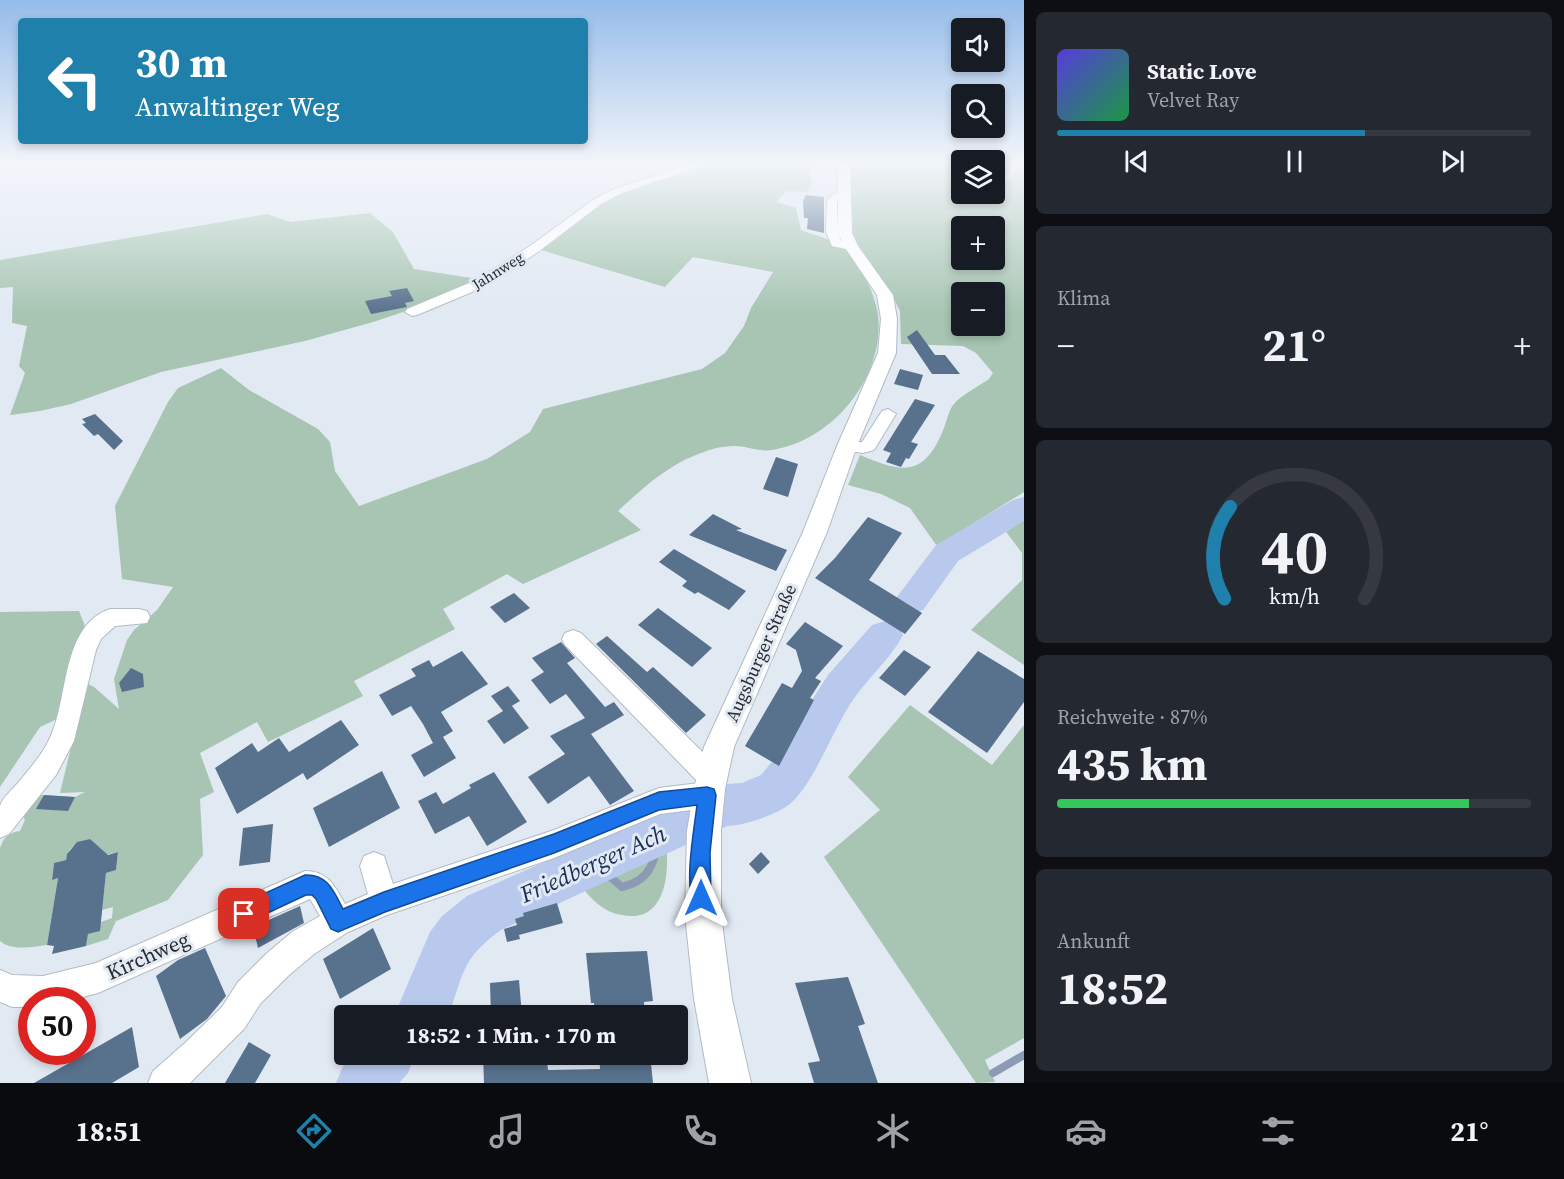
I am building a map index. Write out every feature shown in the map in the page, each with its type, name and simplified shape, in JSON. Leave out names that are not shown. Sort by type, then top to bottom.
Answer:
[{"type":"main road","name":"Augsburger Straße","points":[[730,1083],[704,936],[701,898],[706,805],[722,738],[815,532],[847,446],[887,353],[889,319],[885,295],[851,246],[845,233],[844,213]]},
{"type":"street","name":"Jahnweg","points":[[412,312],[441,297],[479,284],[534,249],[583,213]]},
{"type":"street","points":[[847,446],[863,448],[868,446],[888,414]]},
{"type":"street","points":[[0,825],[47,767],[65,733],[85,650],[92,634],[110,618],[139,617]]},
{"type":"street","points":[[573,639],[706,805]]},
{"type":"street","points":[[165,1083],[197,1055],[233,1018],[249,993],[277,965],[303,943],[338,922],[384,902],[554,844],[659,801],[706,805]]},
{"type":"street","points":[[374,866],[384,902]]},
{"type":"street","name":"Kirchweg","points":[[0,986],[12,991],[43,992],[98,978],[305,885],[315,885],[323,892],[338,922]]},
{"type":"green space","points":[[370,213],[393,232],[414,269],[478,279],[436,301],[373,322],[305,341],[161,372],[71,404],[10,415],[25,373],[19,366],[27,326],[12,323],[13,287],[0,288],[0,260],[267,214],[291,222]]},
{"type":"green space","points":[[588,213],[797,213],[801,230],[839,245],[853,258],[865,277],[878,315],[878,339],[873,361],[850,403],[834,420],[815,434],[794,444],[772,450],[740,446],[723,447],[680,462],[618,511],[641,530],[523,584],[507,574],[443,609],[455,629],[354,681],[363,696],[268,742],[257,722],[200,753],[214,792],[200,799],[203,855],[168,900],[116,921],[108,939],[86,946],[88,934],[99,931],[101,922],[112,918],[113,907],[102,910],[106,873],[116,870],[118,852],[97,857],[90,839],[74,845],[66,860],[54,863],[52,879],[58,878],[47,945],[16,947],[0,941],[0,848],[3,841],[9,834],[20,831],[25,820],[22,815],[31,802],[40,795],[75,797],[85,792],[60,793],[73,739],[55,720],[40,727],[0,787],[0,612],[79,611],[87,631],[66,673],[94,687],[119,709],[114,679],[127,640],[134,630],[157,610],[173,587],[122,579],[115,506],[168,402],[178,388],[221,368],[249,390],[318,429],[330,442],[335,471],[359,506],[487,459],[530,432],[543,409],[702,369],[725,353],[744,326],[751,308],[773,272],[693,257],[665,287],[541,250]]},
{"type":"green space","points":[[852,213],[1024,213],[1024,492],[937,546],[910,508],[881,494],[848,485],[860,455],[900,468],[920,463],[936,444],[953,405],[961,397],[989,379],[993,373],[976,353],[963,346],[901,344],[900,311],[890,291],[857,246],[853,232]]},
{"type":"green space","points":[[1024,518],[1024,665],[971,630],[1022,580],[1022,553],[1004,529]]},
{"type":"green space","points":[[910,705],[992,765],[1024,725],[1024,1038],[985,1060],[995,1082],[976,1083],[824,857],[880,810],[848,777]]},
{"type":"green space","points":[[664,835],[667,873],[664,887],[652,908],[642,914],[625,916],[605,909],[590,897],[574,876]]},
{"type":"building","points":[[804,213],[824,213],[824,233],[807,229],[808,218],[804,218]]},
{"type":"building","points":[[407,288],[414,301],[405,303],[407,307],[371,314],[365,301],[392,296],[389,291]]},
{"type":"building","points":[[917,330],[935,355],[945,355],[960,374],[932,374],[907,337]]},
{"type":"building","points":[[900,369],[923,375],[918,390],[894,384]]},
{"type":"building","points":[[915,399],[935,405],[911,442],[918,444],[901,467],[886,462],[891,453],[883,450]]},
{"type":"building","points":[[95,414],[123,441],[114,450],[98,434],[94,436],[82,424],[86,423],[82,419]]},
{"type":"building","points":[[776,457],[798,464],[788,497],[763,489]]},
{"type":"building","points":[[713,514],[742,529],[736,530],[787,550],[776,571],[689,535]]},
{"type":"building","points":[[868,517],[902,533],[869,580],[922,613],[905,634],[815,578],[835,558]]},
{"type":"building","points":[[674,549],[746,591],[729,610],[698,592],[695,594],[682,586],[687,581],[659,562]]},
{"type":"building","points":[[514,593],[530,608],[505,623],[490,607]]},
{"type":"building","points":[[658,608],[712,648],[692,667],[638,625]]},
{"type":"building","points":[[805,622],[843,646],[815,678],[821,681],[810,698],[814,700],[779,766],[745,746],[782,683],[792,688],[802,671],[796,650],[786,644]]},
{"type":"building","points":[[607,636],[647,672],[653,667],[706,715],[686,733],[596,644]]},
{"type":"building","points":[[561,642],[575,658],[567,663],[605,707],[614,702],[624,715],[591,734],[634,791],[610,805],[589,776],[548,804],[528,777],[565,754],[550,736],[585,718],[566,694],[550,704],[531,680],[544,672],[532,658]]},
{"type":"building","points":[[904,650],[931,667],[905,696],[879,678]]},
{"type":"building","points":[[462,651],[488,684],[441,712],[453,731],[443,737],[456,758],[424,777],[411,755],[433,743],[423,724],[411,706],[392,716],[379,695],[416,676],[411,669],[429,660],[433,667]]},
{"type":"building","points":[[978,651],[1024,679],[1024,702],[987,753],[928,712]]},
{"type":"building","points":[[131,668],[143,674],[144,687],[122,692],[119,683]]},
{"type":"building","points":[[508,686],[520,701],[510,707],[512,706],[529,728],[504,744],[487,721],[503,711],[491,696]]},
{"type":"building","points":[[341,720],[359,745],[307,780],[303,773],[237,814],[215,768],[252,743],[258,752],[279,738],[289,752]]},
{"type":"building","points":[[382,771],[400,808],[329,847],[313,808]]},
{"type":"building","points":[[494,772],[527,822],[487,846],[469,816],[435,834],[418,801],[436,792],[443,804],[471,788],[469,785]]},
{"type":"building","points":[[44,795],[75,797],[68,811],[36,809]]},
{"type":"building","points":[[273,824],[270,862],[239,866],[243,828]]},
{"type":"building","points":[[90,839],[108,855],[118,852],[116,870],[106,873],[100,931],[88,934],[86,946],[52,954],[54,946],[47,945],[58,878],[52,880],[54,863],[66,860],[67,854],[77,842]]},
{"type":"building","points":[[761,852],[770,862],[758,874],[749,864]]},
{"type":"building","points":[[557,903],[563,923],[519,935],[520,939],[507,942],[504,929],[517,925],[515,919],[524,916],[523,913]]},
{"type":"building","points":[[300,906],[304,923],[258,948],[253,927]]},
{"type":"building","points":[[373,928],[391,969],[340,999],[323,959]]},
{"type":"building","points":[[205,948],[226,996],[207,1019],[180,1039],[156,976],[178,960]]},
{"type":"building","points":[[647,951],[653,1001],[644,1002],[644,1005],[594,1005],[591,1003],[586,953]]},
{"type":"building","points":[[848,977],[865,1024],[858,1026],[878,1083],[814,1083],[808,1063],[820,1061],[795,983]]},
{"type":"building","points":[[519,980],[521,1005],[491,1005],[490,983]]},
{"type":"building","points":[[132,1027],[139,1067],[112,1083],[34,1083],[66,1065],[96,1065],[96,1048]]},
{"type":"building","points":[[249,1042],[271,1055],[255,1083],[225,1083]]},
{"type":"building","points":[[483,1065],[547,1065],[548,1070],[600,1069],[600,1065],[651,1065],[653,1083],[484,1083]]},
{"type":"waterway","name":"Friedberger Ach","points":[[911,601],[947,553],[1024,507]]},
{"type":"waterway","name":"Friedberger Ach","points":[[426,1005],[447,949],[459,933],[484,913],[725,805],[743,804],[776,789],[790,772],[841,686],[885,635]]},
{"type":"waterway","points":[[595,864],[622,887],[632,884],[650,869],[659,836]]},
{"type":"waterway","points":[[993,1073],[1024,1055]]},
{"type":"waterway","name":"Friedberger Ach","points":[[363,1083],[379,1065]]},
{"type":"route","points":[[244,914],[305,885],[315,885],[323,892],[338,922],[384,902],[554,844],[659,801],[707,795],[701,853],[701,898]]}]
